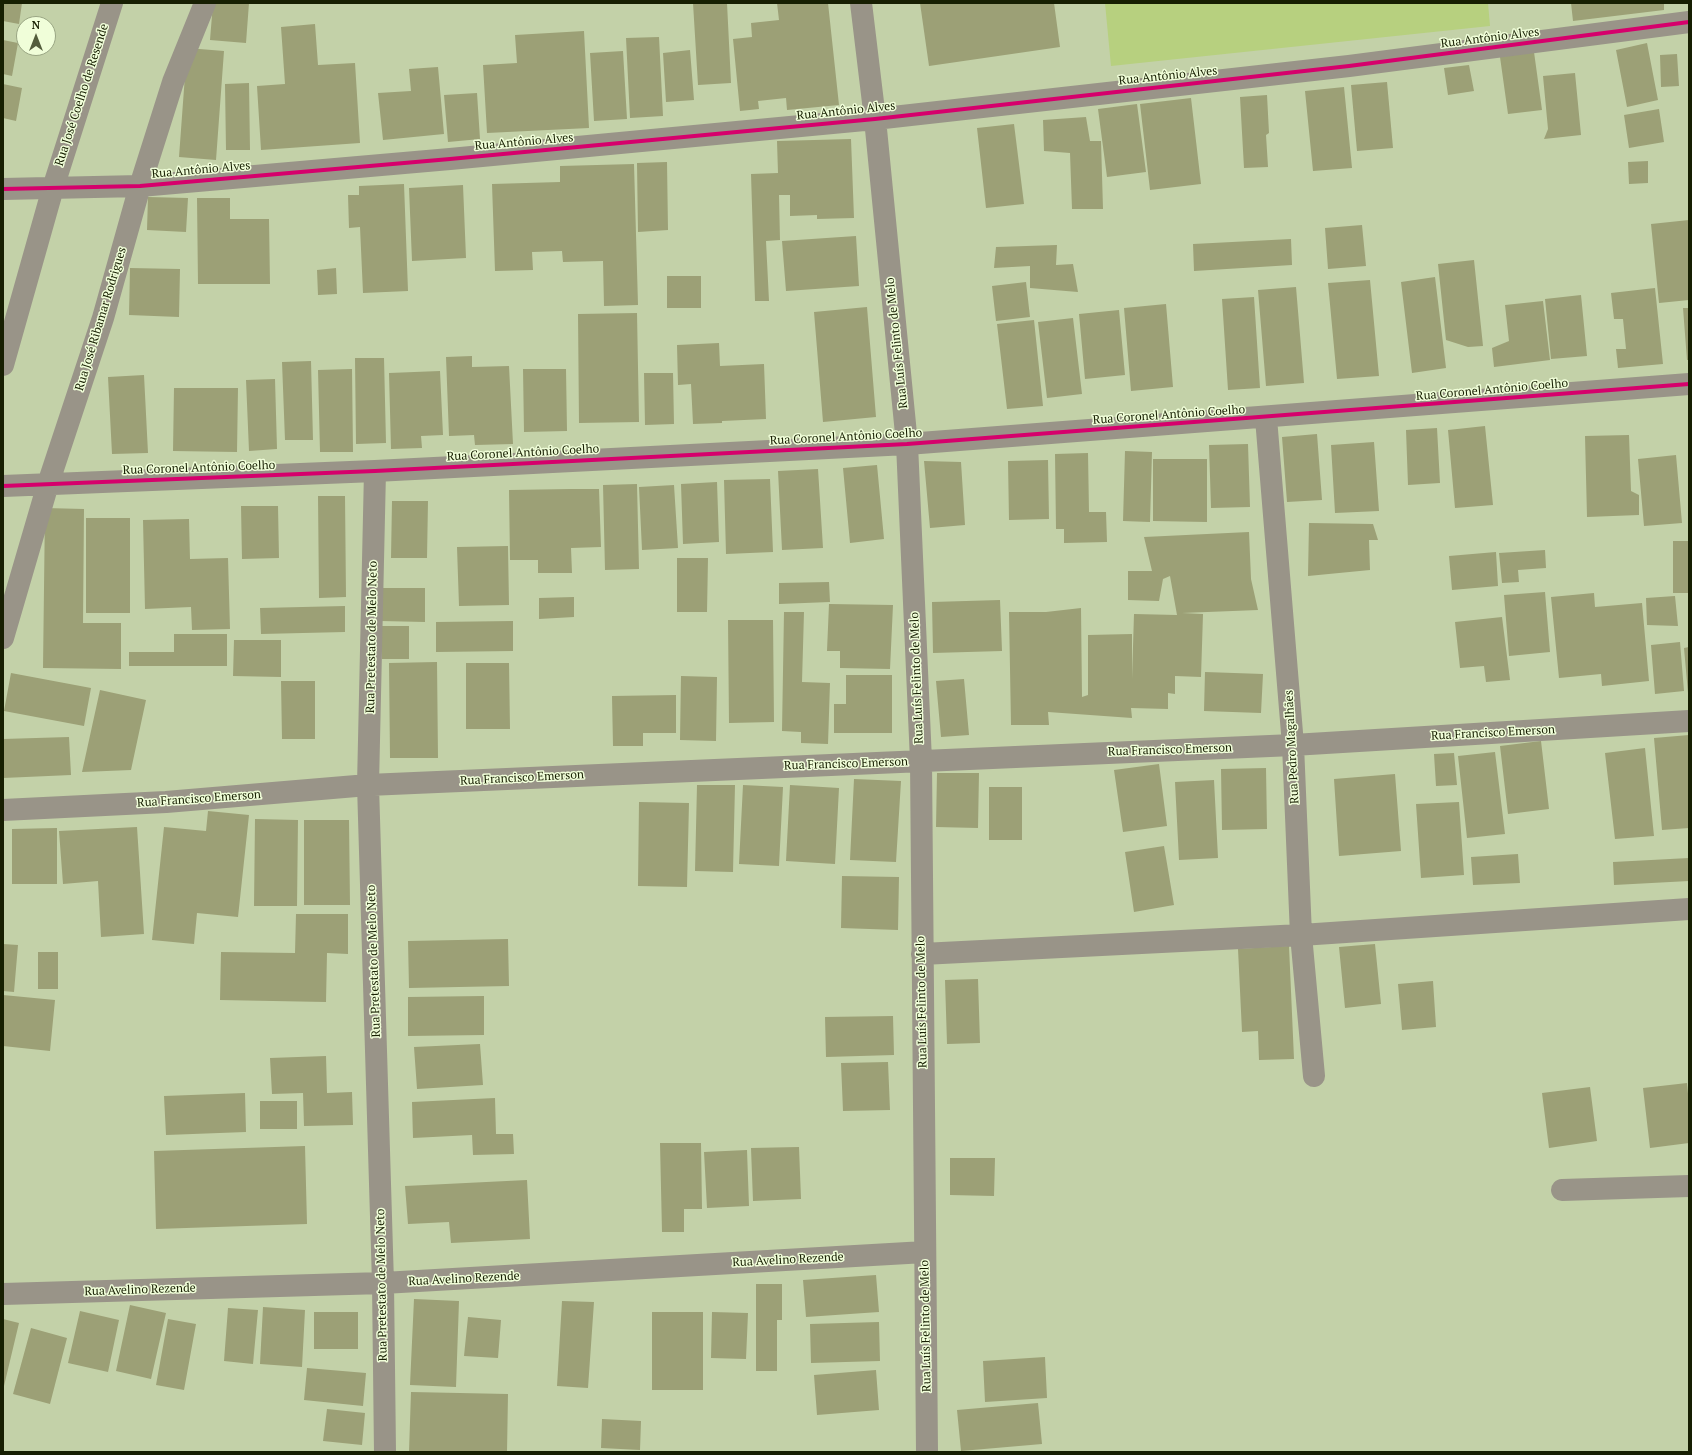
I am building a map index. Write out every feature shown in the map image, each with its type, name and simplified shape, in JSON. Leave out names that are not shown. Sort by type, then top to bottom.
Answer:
[{"type":"street","name":"Rua José Coelho de Resende","points":[[3,365],[52,188],[112,3]]},
{"type":"street","name":"Rua José Ribamar Rodrigues","points":[[3,638],[48,484],[103,318],[140,186],[173,82],[205,3]]},
{"type":"street","name":"Rua Luís Felinto de Melo","points":[[861,3],[875,119],[907,444],[921,761],[927,1452]]},
{"type":"street","name":"Rua Antônio Alves","points":[[3,189],[140,186],[450,159],[875,119],[1349,66],[1689,22]]},
{"type":"street","name":"Rua Coronel Antônio Coelho","points":[[3,486],[375,471],[907,444],[1266,418],[1689,384]]},
{"type":"street","name":"Rua Pedro Magalhães","points":[[1266,418],[1293,745],[1301,935],[1314,1076]]},
{"type":"street","name":"Rua Pretestato de Melo Neto","points":[[375,471],[368,785],[383,1283],[385,1452]]},
{"type":"street","name":"Rua Francisco Emerson","points":[[3,810],[166,802],[368,785],[1293,745],[1689,721]]},
{"type":"street","points":[[922,954],[1301,935],[1689,909]]},
{"type":"street","points":[[1562,1190],[1689,1186]]},
{"type":"street","name":"Rua Avelino Rezende","points":[[3,1294],[383,1283],[925,1252]]},
{"type":"green space","points":[[1105,3],[1488,3],[1490,26],[1111,66]]},
{"type":"building","points":[[3,3],[22,3],[20,16],[16,16],[16,23],[3,21]]},
{"type":"building","points":[[213,3],[249,3],[246,43],[210,40]]},
{"type":"building","points":[[693,3],[727,3],[731,83],[698,85]]},
{"type":"building","points":[[777,3],[828,3],[839,105],[787,110],[786,98],[758,101],[759,109],[740,111],[733,39],[752,37],[751,23],[779,20]]},
{"type":"building","points":[[920,3],[1054,3],[1060,47],[929,66]]},
{"type":"building","points":[[1571,3],[1664,3],[1664,10],[1573,21]]},
{"type":"building","points":[[315,24],[318,65],[355,63],[360,143],[261,150],[257,86],[285,84],[281,27]]},
{"type":"building","points":[[584,31],[589,128],[487,133],[483,65],[517,63],[515,35]]},
{"type":"building","points":[[659,37],[663,116],[630,118],[626,38]]},
{"type":"building","points":[[3,40],[16,43],[16,54],[12,76],[3,74]]},
{"type":"building","points":[[1647,43],[1658,100],[1627,107],[1616,50]]},
{"type":"building","points":[[187,48],[224,51],[216,160],[179,157]]},
{"type":"building","points":[[690,50],[694,100],[666,102],[663,53]]},
{"type":"building","points":[[623,51],[627,119],[594,121],[590,53]]},
{"type":"building","points":[[1534,52],[1542,110],[1508,114],[1500,57]]},
{"type":"building","points":[[1677,54],[1679,86],[1661,87],[1660,55]]},
{"type":"building","points":[[1469,65],[1474,91],[1448,95],[1444,68]]},
{"type":"building","points":[[438,67],[444,134],[383,140],[378,93],[411,91],[409,69]]},
{"type":"building","points":[[1575,73],[1581,135],[1544,139],[1548,129],[1543,76]]},
{"type":"building","points":[[1387,82],[1393,148],[1357,151],[1351,85]]},
{"type":"building","points":[[249,83],[250,150],[226,150],[225,84]]},
{"type":"building","points":[[3,84],[22,88],[16,121],[3,118]]},
{"type":"building","points":[[1344,87],[1352,168],[1313,171],[1305,91]]},
{"type":"building","points":[[477,93],[480,139],[448,142],[444,95]]},
{"type":"building","points":[[1267,95],[1269,133],[1266,135],[1268,167],[1244,168],[1240,97]]},
{"type":"building","points":[[1191,98],[1201,184],[1150,190],[1140,104]]},
{"type":"building","points":[[1137,104],[1146,172],[1107,177],[1098,109]]},
{"type":"building","points":[[1659,109],[1664,142],[1629,148],[1624,115]]},
{"type":"building","points":[[1086,117],[1090,141],[1101,141],[1103,209],[1072,209],[1070,153],[1044,151],[1043,120]]},
{"type":"building","points":[[1014,124],[1024,204],[986,208],[977,128]]},
{"type":"building","points":[[851,139],[854,218],[817,219],[817,215],[790,216],[790,195],[779,195],[780,240],[766,241],[769,301],[755,301],[751,174],[778,173],[777,141]]},
{"type":"building","points":[[1648,161],[1648,183],[1629,184],[1628,162]]},
{"type":"building","points":[[667,162],[668,230],[638,232],[637,163]]},
{"type":"building","points":[[634,164],[638,305],[604,306],[603,261],[563,262],[562,251],[532,252],[533,270],[495,271],[492,184],[560,182],[560,166]]},
{"type":"building","points":[[404,184],[408,291],[363,293],[360,227],[349,228],[348,195],[359,195],[359,186]]},
{"type":"building","points":[[463,185],[466,258],[412,261],[409,188]]},
{"type":"building","points":[[148,197],[188,198],[186,232],[147,230]]},
{"type":"building","points":[[197,198],[230,198],[230,219],[269,219],[270,284],[198,284]]},
{"type":"building","points":[[1689,220],[1689,300],[1659,303],[1651,224]]},
{"type":"building","points":[[1362,225],[1366,266],[1328,269],[1325,228]]},
{"type":"building","points":[[856,236],[859,286],[786,291],[782,241]]},
{"type":"building","points":[[1291,239],[1292,265],[1194,271],[1193,244]]},
{"type":"building","points":[[1057,245],[1056,265],[1073,264],[1078,292],[1030,288],[1030,266],[994,268],[996,247]]},
{"type":"building","points":[[1474,260],[1483,346],[1468,347],[1446,340],[1438,264]]},
{"type":"building","points":[[130,268],[180,269],[179,317],[129,315]]},
{"type":"building","points":[[336,268],[337,294],[318,295],[317,270]]},
{"type":"building","points":[[667,276],[701,276],[701,308],[667,308]]},
{"type":"building","points":[[1435,277],[1446,368],[1412,373],[1401,282]]},
{"type":"building","points":[[1370,280],[1379,376],[1337,379],[1328,283]]},
{"type":"building","points":[[1026,282],[1030,317],[996,321],[992,286]]},
{"type":"building","points":[[1296,287],[1304,383],[1266,386],[1258,290]]},
{"type":"building","points":[[1655,288],[1663,364],[1618,368],[1616,349],[1626,349],[1623,319],[1614,319],[1611,293]]},
{"type":"building","points":[[1581,295],[1587,356],[1551,359],[1545,299]]},
{"type":"building","points":[[1254,297],[1260,388],[1228,390],[1222,299]]},
{"type":"building","points":[[1543,301],[1550,360],[1494,367],[1492,348],[1509,341],[1505,305]]},
{"type":"building","points":[[1166,304],[1173,387],[1131,391],[1124,308]]},
{"type":"building","points":[[867,307],[876,417],[823,422],[814,312]]},
{"type":"building","points":[[1683,308],[1689,308],[1689,360],[1687,360]]},
{"type":"building","points":[[1119,310],[1125,375],[1085,379],[1079,314]]},
{"type":"building","points":[[637,313],[639,422],[579,423],[578,314]]},
{"type":"building","points":[[1073,318],[1082,394],[1047,398],[1038,322]]},
{"type":"building","points":[[1034,320],[1043,406],[1007,409],[997,324]]},
{"type":"building","points":[[719,343],[720,366],[764,364],[766,419],[693,424],[691,384],[678,385],[677,345]]},
{"type":"building","points":[[472,356],[472,367],[509,366],[513,444],[475,445],[474,435],[449,436],[446,357]]},
{"type":"building","points":[[355,358],[384,358],[386,443],[356,444]]},
{"type":"building","points":[[311,361],[313,440],[285,440],[282,362]]},
{"type":"building","points":[[352,369],[353,452],[320,452],[318,370]]},
{"type":"building","points":[[523,369],[566,369],[567,431],[524,432]]},
{"type":"building","points":[[440,371],[443,435],[421,436],[422,448],[391,449],[389,373]]},
{"type":"building","points":[[644,373],[673,373],[674,424],[645,425]]},
{"type":"building","points":[[144,375],[148,453],[112,454],[108,377]]},
{"type":"building","points":[[275,379],[277,449],[249,451],[246,380]]},
{"type":"building","points":[[174,388],[238,388],[237,452],[173,451]]},
{"type":"building","points":[[1485,426],[1493,505],[1455,508],[1448,430]]},
{"type":"building","points":[[1437,428],[1440,483],[1408,485],[1406,430]]},
{"type":"building","points":[[1317,434],[1322,500],[1287,502],[1282,437]]},
{"type":"building","points":[[1629,435],[1631,491],[1639,495],[1639,515],[1587,517],[1585,436]]},
{"type":"building","points":[[1374,442],[1379,511],[1335,513],[1331,445]]},
{"type":"building","points":[[1248,444],[1250,507],[1211,508],[1209,445]]},
{"type":"building","points":[[1125,451],[1152,452],[1150,522],[1123,521]]},
{"type":"building","points":[[1088,453],[1089,512],[1106,512],[1107,542],[1064,543],[1064,529],[1056,529],[1055,454]]},
{"type":"building","points":[[1676,455],[1682,523],[1644,526],[1638,459]]},
{"type":"building","points":[[1153,459],[1207,459],[1207,522],[1153,521]]},
{"type":"building","points":[[1048,460],[1049,519],[1009,520],[1008,461]]},
{"type":"building","points":[[924,461],[961,462],[965,525],[930,528]]},
{"type":"building","points":[[877,465],[884,539],[850,543],[843,468]]},
{"type":"building","points":[[818,469],[823,548],[782,550],[778,471]]},
{"type":"building","points":[[770,479],[773,552],[726,554],[724,480]]},
{"type":"building","points":[[717,482],[719,542],[683,544],[681,484]]},
{"type":"building","points":[[637,484],[639,569],[605,570],[603,485]]},
{"type":"building","points":[[674,485],[678,548],[642,550],[639,487]]},
{"type":"building","points":[[599,489],[601,547],[571,548],[572,573],[538,573],[538,560],[510,560],[509,490]]},
{"type":"building","points":[[318,496],[345,496],[346,597],[319,598]]},
{"type":"building","points":[[392,501],[428,501],[427,558],[391,558]]},
{"type":"building","points":[[241,506],[278,506],[279,558],[242,559]]},
{"type":"building","points":[[45,508],[84,509],[83,623],[121,623],[121,669],[43,668]]},
{"type":"building","points":[[86,518],[130,518],[130,613],[86,613]]},
{"type":"building","points":[[189,519],[190,559],[228,558],[230,629],[192,630],[191,607],[145,609],[143,520]]},
{"type":"building","points":[[1309,523],[1373,524],[1378,540],[1369,540],[1370,570],[1308,576]]},
{"type":"building","points":[[1249,532],[1251,579],[1258,610],[1182,613],[1203,614],[1201,677],[1175,676],[1175,694],[1168,693],[1168,709],[1131,708],[1132,718],[1048,712],[1049,725],[1011,725],[1009,612],[1046,612],[1081,608],[1082,697],[1088,695],[1088,635],[1132,634],[1132,679],[1134,614],[1177,615],[1170,576],[1163,579],[1159,601],[1128,600],[1128,571],[1152,571],[1144,537]]},
{"type":"building","points":[[1673,541],[1689,541],[1689,593],[1673,593]]},
{"type":"building","points":[[508,546],[509,605],[459,606],[457,547]]},
{"type":"building","points":[[1545,550],[1546,568],[1518,570],[1519,582],[1502,583],[1499,553]]},
{"type":"building","points":[[1496,552],[1498,586],[1452,590],[1449,556]]},
{"type":"building","points":[[677,558],[708,558],[707,612],[677,612]]},
{"type":"building","points":[[829,582],[830,602],[779,604],[779,583]]},
{"type":"building","points":[[382,588],[425,588],[425,622],[381,621]]},
{"type":"building","points":[[1545,592],[1550,652],[1509,656],[1504,595]]},
{"type":"building","points":[[1594,593],[1595,607],[1642,603],[1649,681],[1602,686],[1601,674],[1559,678],[1551,597]]},
{"type":"building","points":[[1675,596],[1678,626],[1647,625],[1646,598]]},
{"type":"building","points":[[574,597],[574,617],[539,619],[539,598]]},
{"type":"building","points":[[1000,600],[1002,651],[933,653],[932,602]]},
{"type":"building","points":[[829,604],[893,605],[890,669],[840,668],[840,651],[827,651]]},
{"type":"building","points":[[345,606],[345,632],[261,634],[260,608]]},
{"type":"building","points":[[784,612],[804,612],[802,682],[830,683],[828,744],[801,743],[801,732],[782,731]]},
{"type":"building","points":[[1502,617],[1510,680],[1486,682],[1484,666],[1460,668],[1455,622]]},
{"type":"building","points":[[728,620],[773,620],[774,722],[729,723]]},
{"type":"building","points":[[513,621],[513,651],[436,652],[436,622]]},
{"type":"building","points":[[382,626],[409,626],[409,659],[382,659]]},
{"type":"building","points":[[174,634],[227,634],[227,666],[129,666],[129,652],[174,652]]},
{"type":"building","points":[[234,640],[281,640],[281,677],[233,676]]},
{"type":"building","points":[[1680,642],[1684,691],[1655,694],[1651,645]]},
{"type":"building","points":[[1689,647],[1689,693],[1688,693],[1684,648]]},
{"type":"building","points":[[437,662],[438,758],[390,758],[389,663]]},
{"type":"building","points":[[466,663],[509,663],[510,729],[466,729]]},
{"type":"building","points":[[1205,672],[1263,674],[1261,713],[1204,711]]},
{"type":"building","points":[[11,673],[91,688],[84,726],[4,711]]},
{"type":"building","points":[[846,675],[892,675],[892,733],[834,733],[834,704],[846,704]]},
{"type":"building","points":[[681,676],[717,677],[716,741],[680,740]]},
{"type":"building","points":[[964,679],[969,735],[941,737],[936,681]]},
{"type":"building","points":[[281,681],[315,681],[315,739],[282,739]]},
{"type":"building","points":[[100,690],[146,700],[131,770],[82,772]]},
{"type":"building","points":[[676,695],[676,733],[643,733],[643,746],[613,746],[612,696]]},
{"type":"building","points":[[1689,735],[1689,828],[1662,830],[1654,738]]},
{"type":"building","points":[[69,737],[71,775],[3,778],[3,739]]},
{"type":"building","points":[[1541,741],[1549,809],[1508,814],[1500,746]]},
{"type":"building","points":[[1645,748],[1654,836],[1615,839],[1605,753]]},
{"type":"building","points":[[1495,752],[1505,834],[1467,838],[1458,756]]},
{"type":"building","points":[[1454,753],[1457,785],[1436,786],[1434,754]]},
{"type":"building","points":[[1159,764],[1167,826],[1123,832],[1114,770]]},
{"type":"building","points":[[1266,768],[1267,829],[1222,830],[1221,769]]},
{"type":"building","points":[[937,773],[979,773],[978,828],[936,827]]},
{"type":"building","points":[[1395,774],[1401,851],[1339,856],[1334,779]]},
{"type":"building","points":[[854,779],[901,781],[896,862],[850,860]]},
{"type":"building","points":[[1214,780],[1218,858],[1179,860],[1175,782]]},
{"type":"building","points":[[697,785],[735,785],[733,872],[695,871]]},
{"type":"building","points":[[743,785],[783,787],[779,866],[739,864]]},
{"type":"building","points":[[790,785],[839,788],[835,864],[786,861]]},
{"type":"building","points":[[989,787],[1022,787],[1022,840],[989,840]]},
{"type":"building","points":[[639,802],[689,803],[687,887],[638,886]]},
{"type":"building","points":[[1459,802],[1464,875],[1421,878],[1416,804]]},
{"type":"building","points":[[208,811],[249,815],[238,917],[197,913],[194,944],[152,940],[164,827],[206,831]]},
{"type":"building","points":[[255,819],[298,820],[297,906],[254,906]]},
{"type":"building","points":[[304,820],[349,820],[350,905],[304,905]]},
{"type":"building","points":[[137,827],[144,934],[101,937],[98,881],[63,884],[59,831]]},
{"type":"building","points":[[57,828],[57,884],[12,884],[12,829]]},
{"type":"building","points":[[1164,846],[1174,905],[1134,912],[1125,852]]},
{"type":"building","points":[[1518,854],[1520,883],[1473,885],[1471,857]]},
{"type":"building","points":[[1689,858],[1689,881],[1614,885],[1613,862]]},
{"type":"building","points":[[842,876],[899,877],[898,930],[841,928]]},
{"type":"building","points":[[296,914],[348,914],[348,954],[327,953],[326,1002],[220,1000],[221,952],[295,953]]},
{"type":"building","points":[[508,939],[509,986],[409,988],[408,941]]},
{"type":"building","points":[[3,944],[18,945],[14,992],[3,991]]},
{"type":"building","points":[[1375,944],[1381,1004],[1345,1008],[1339,947]]},
{"type":"building","points":[[1289,946],[1294,1059],[1259,1060],[1258,1031],[1242,1032],[1238,949]]},
{"type":"building","points":[[38,952],[58,952],[58,989],[38,989]]},
{"type":"building","points":[[978,979],[980,1043],[947,1044],[945,980]]},
{"type":"building","points":[[1433,981],[1436,1027],[1402,1030],[1398,984]]},
{"type":"building","points":[[3,995],[55,1000],[50,1051],[3,1046]]},
{"type":"building","points":[[484,996],[484,1035],[408,1036],[408,997]]},
{"type":"building","points":[[893,1016],[894,1055],[826,1057],[825,1017]]},
{"type":"building","points":[[480,1044],[483,1085],[417,1089],[414,1047]]},
{"type":"building","points":[[326,1056],[327,1093],[352,1092],[353,1125],[304,1126],[303,1093],[272,1094],[270,1058]]},
{"type":"building","points":[[888,1062],[890,1110],[843,1111],[841,1063]]},
{"type":"building","points":[[1687,1083],[1689,1104],[1689,1143],[1650,1148],[1643,1088]]},
{"type":"building","points":[[1590,1087],[1597,1141],[1549,1148],[1542,1093]]},
{"type":"building","points":[[245,1093],[246,1132],[166,1135],[164,1096]]},
{"type":"building","points":[[495,1098],[496,1134],[513,1134],[514,1154],[473,1155],[472,1135],[413,1138],[412,1102]]},
{"type":"building","points":[[260,1101],[297,1101],[297,1129],[260,1129]]},
{"type":"building","points":[[660,1143],[701,1143],[702,1209],[684,1209],[684,1232],[662,1232]]},
{"type":"building","points":[[305,1146],[307,1224],[156,1229],[154,1151]]},
{"type":"building","points":[[799,1147],[801,1199],[753,1201],[751,1148]]},
{"type":"building","points":[[747,1150],[749,1206],[707,1208],[704,1152]]},
{"type":"building","points":[[950,1158],[995,1158],[994,1196],[950,1195]]},
{"type":"building","points":[[527,1180],[530,1239],[451,1243],[449,1222],[408,1224],[405,1186]]},
{"type":"building","points":[[876,1275],[879,1312],[806,1317],[803,1280]]},
{"type":"building","points":[[756,1284],[782,1284],[782,1320],[777,1320],[777,1371],[756,1371]]},
{"type":"building","points":[[414,1299],[459,1301],[456,1387],[410,1385]]},
{"type":"building","points":[[562,1301],[594,1302],[588,1388],[557,1386]]},
{"type":"building","points":[[130,1305],[166,1313],[151,1379],[116,1371]]},
{"type":"building","points":[[263,1307],[305,1310],[302,1367],[260,1364]]},
{"type":"building","points":[[228,1308],[258,1310],[253,1364],[224,1361]]},
{"type":"building","points":[[80,1311],[119,1320],[108,1372],[68,1363]]},
{"type":"building","points":[[314,1312],[358,1312],[358,1349],[314,1349]]},
{"type":"building","points":[[652,1312],[703,1312],[703,1390],[652,1390]]},
{"type":"building","points":[[712,1312],[748,1313],[746,1359],[711,1358]]},
{"type":"building","points":[[468,1317],[501,1320],[498,1358],[464,1356]]},
{"type":"building","points":[[3,1319],[19,1323],[4,1386],[3,1386]]},
{"type":"building","points":[[168,1319],[196,1324],[184,1390],[156,1385]]},
{"type":"building","points":[[879,1322],[880,1361],[811,1363],[810,1324]]},
{"type":"building","points":[[31,1328],[67,1338],[50,1404],[13,1394]]},
{"type":"building","points":[[1045,1357],[1047,1398],[985,1402],[983,1361]]},
{"type":"building","points":[[307,1368],[366,1373],[363,1406],[304,1400]]},
{"type":"building","points":[[876,1370],[879,1410],[817,1415],[814,1375]]},
{"type":"building","points":[[411,1392],[508,1394],[507,1452],[409,1452]]},
{"type":"building","points":[[1038,1403],[1042,1444],[961,1451],[957,1410]]},
{"type":"building","points":[[327,1409],[365,1413],[362,1445],[323,1441]]},
{"type":"building","points":[[602,1419],[641,1421],[640,1450],[601,1448]]},
{"type":"cycle path","points":[[3,189],[140,186],[450,159],[875,119],[1349,66],[1689,22]]},
{"type":"cycle path","points":[[3,486],[375,471],[907,444],[1689,384]]}]
